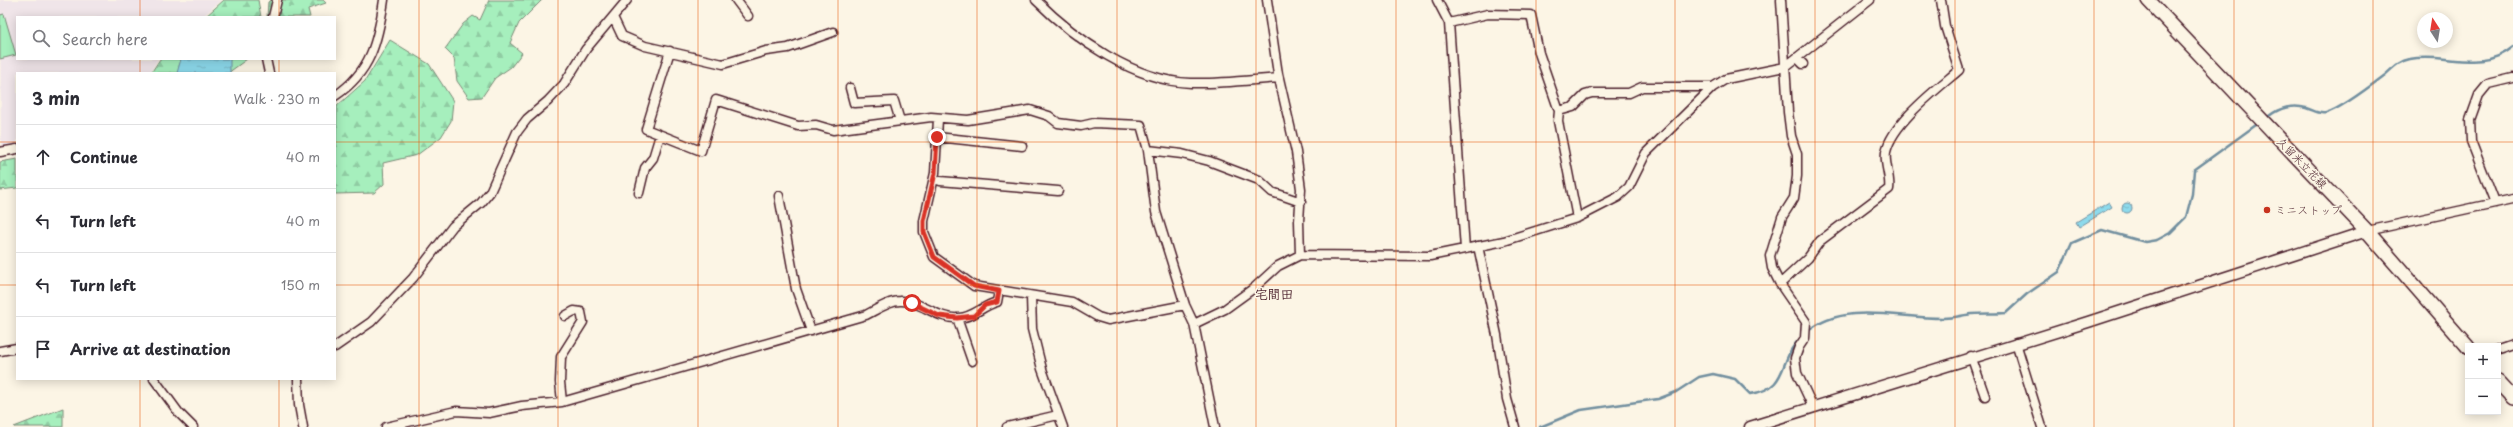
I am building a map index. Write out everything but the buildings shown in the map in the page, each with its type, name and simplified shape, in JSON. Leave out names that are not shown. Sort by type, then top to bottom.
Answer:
[{"type":"main road","name":"久留米立花線","points":[[2148,0],[2367,231],[2465,344]]},
{"type":"main road","points":[[2501,384],[2513,397]]},
{"type":"street","points":[[273,16],[278,0]]},
{"type":"street","points":[[336,95],[350,86],[364,69],[377,43],[384,0]]},
{"type":"street","points":[[336,346],[371,322],[412,278],[453,226],[481,203],[490,192],[517,132],[527,119],[548,101],[564,84],[586,49],[627,0]]},
{"type":"street","points":[[736,0],[748,16]]},
{"type":"street","points":[[1036,0],[1082,41],[1149,75],[1190,83],[1279,78]]},
{"type":"street","points":[[1267,0],[1279,78],[1296,152],[1301,202],[1299,221],[1300,255]]},
{"type":"street","points":[[1437,0],[1449,23],[1464,249]]},
{"type":"street","points":[[1781,0],[1791,136],[1797,154],[1797,176],[1794,198],[1782,217],[1770,256],[1772,268],[1780,284],[1806,322],[1805,338],[1799,347],[1795,358],[1797,373],[1813,407]]},
{"type":"street","points":[[1194,324],[1225,309],[1254,288],[1278,266],[1300,255],[1430,256],[1504,241],[1577,218],[1618,197],[1629,187],[1646,153],[1714,87],[1726,79],[1785,67],[1870,0]]},
{"type":"street","points":[[1780,284],[1808,258],[1820,241],[1889,189],[1886,155],[1891,138],[1918,105],[1959,70],[1946,26],[1941,0]]},
{"type":"street","points":[[1449,23],[1488,14],[1531,14],[1539,53],[1559,111],[1558,121],[1577,218]]},
{"type":"street","points":[[613,17],[622,36],[644,46],[723,64],[766,51],[788,48],[833,32]]},
{"type":"street","points":[[670,51],[646,129],[701,151],[716,100],[798,126],[816,125],[833,130],[931,117],[938,119],[968,120],[1030,110],[1049,116],[1058,123],[1081,126],[1094,123],[1141,125],[1148,150],[1156,212],[1185,305],[1194,324],[1215,427]]},
{"type":"street","points":[[1797,58],[1803,64]]},
{"type":"street","points":[[266,60],[268,72]]},
{"type":"street","points":[[2495,203],[2471,141],[2470,120],[2479,95],[2488,84],[2513,78]]},
{"type":"street","points":[[1559,111],[1573,107],[1586,95],[1592,93],[1629,93],[1642,87],[1714,87]]},
{"type":"street","points":[[850,88],[854,103],[894,101],[900,121]]},
{"type":"street","points":[[938,119],[935,173],[924,221],[924,232],[934,257],[952,271],[974,286],[1072,302],[1098,317],[1108,320],[1185,305]]},
{"type":"street","points":[[639,193],[645,168],[653,158],[660,135]]},
{"type":"street","points":[[937,137],[1022,146]]},
{"type":"street","points":[[0,152],[16,149]]},
{"type":"street","points":[[1148,150],[1182,154],[1209,161],[1259,180],[1272,192],[1301,202]]},
{"type":"street","points":[[940,181],[1058,191]]},
{"type":"street","points":[[779,196],[795,283],[811,331]]},
{"type":"street","points":[[1750,427],[2367,231],[2513,199]]},
{"type":"street","points":[[1478,246],[1498,335],[1507,399],[1515,427]]},
{"type":"street","points":[[386,427],[456,411],[489,413],[522,406],[562,402],[866,315],[900,301],[912,303],[939,316],[957,318],[974,316],[985,305],[997,302],[999,291]]},
{"type":"street","points":[[1030,296],[1032,329],[1042,369],[1063,427]]},
{"type":"street","points":[[562,402],[560,382],[561,357],[583,322],[581,312],[574,311],[565,316]]},
{"type":"street","points":[[957,318],[972,361]]},
{"type":"street","points":[[2016,343],[2042,427]]},
{"type":"street","points":[[2501,349],[2513,344]]},
{"type":"street","points":[[0,351],[16,348]]},
{"type":"street","points":[[1971,356],[1984,396]]},
{"type":"street","points":[[155,380],[180,413],[193,427]]},
{"type":"street","points":[[300,381],[298,405],[303,427]]},
{"type":"street","points":[[1007,427],[1058,415]]},
{"type":"shaded area","points":[[0,0],[222,0],[203,16],[16,16],[16,60],[157,60],[151,72],[16,72],[16,146],[1,148]]},
{"type":"green space","points":[[224,0],[258,0],[261,16],[206,16]]},
{"type":"green space","points":[[271,0],[323,0],[326,3],[308,9],[310,16],[267,16],[268,2]]},
{"type":"green space","points":[[489,0],[542,0],[519,23],[510,43],[522,53],[511,67],[495,78],[482,97],[469,98],[457,81],[454,58],[445,49],[463,24],[473,16],[480,20]]},
{"type":"green space","points":[[4,14],[16,55],[0,59],[0,15]]},
{"type":"green space","points":[[390,40],[429,64],[453,101],[451,121],[441,137],[417,155],[383,163],[384,184],[374,193],[336,194],[337,106],[365,81]]},
{"type":"green space","points":[[159,60],[192,60],[183,72],[152,72]]},
{"type":"green space","points":[[213,60],[246,60],[229,72],[227,72]]},
{"type":"green space","points":[[16,159],[16,188],[0,190],[0,162]]},
{"type":"green space","points":[[63,408],[63,427],[14,427]]},
{"type":"water","points":[[181,60],[230,60],[230,72],[177,72]]},
{"type":"water","points":[[2109,202],[2112,207],[2079,227],[2076,222]]},
{"type":"water","points":[[2125,203],[2129,203],[2131,204],[2131,212],[2125,213],[2122,210],[2122,206]]},
{"type":"waterway","points":[[2269,116],[2282,109],[2296,106],[2321,113],[2332,111],[2356,96],[2396,65],[2406,60],[2436,58],[2475,61],[2501,55],[2513,47]]},
{"type":"waterway","points":[[1807,332],[1822,322],[1838,316],[1855,314],[1873,313],[1927,318],[1951,318],[1972,314],[2006,313],[2027,294],[2059,272],[2072,243],[2102,230],[2145,242],[2157,240],[2170,233],[2186,217],[2192,194],[2194,170],[2256,125]]},
{"type":"waterway","points":[[1540,427],[1581,410],[1658,399],[1676,392],[1699,377],[1713,374],[1735,379],[1750,394],[1763,391],[1772,386],[1778,379],[1794,345],[1802,337]]},
{"type":"place","name":"ミニストップ","points":[[2267,210]]},
{"type":"district","name":"宅間田","points":[[1274,294]]},
{"type":"route","points":[[912,303],[939,316],[957,318],[974,316],[985,305],[997,302],[999,291],[974,286],[958,276],[934,257],[924,232],[924,221],[935,173],[937,137]]}]
